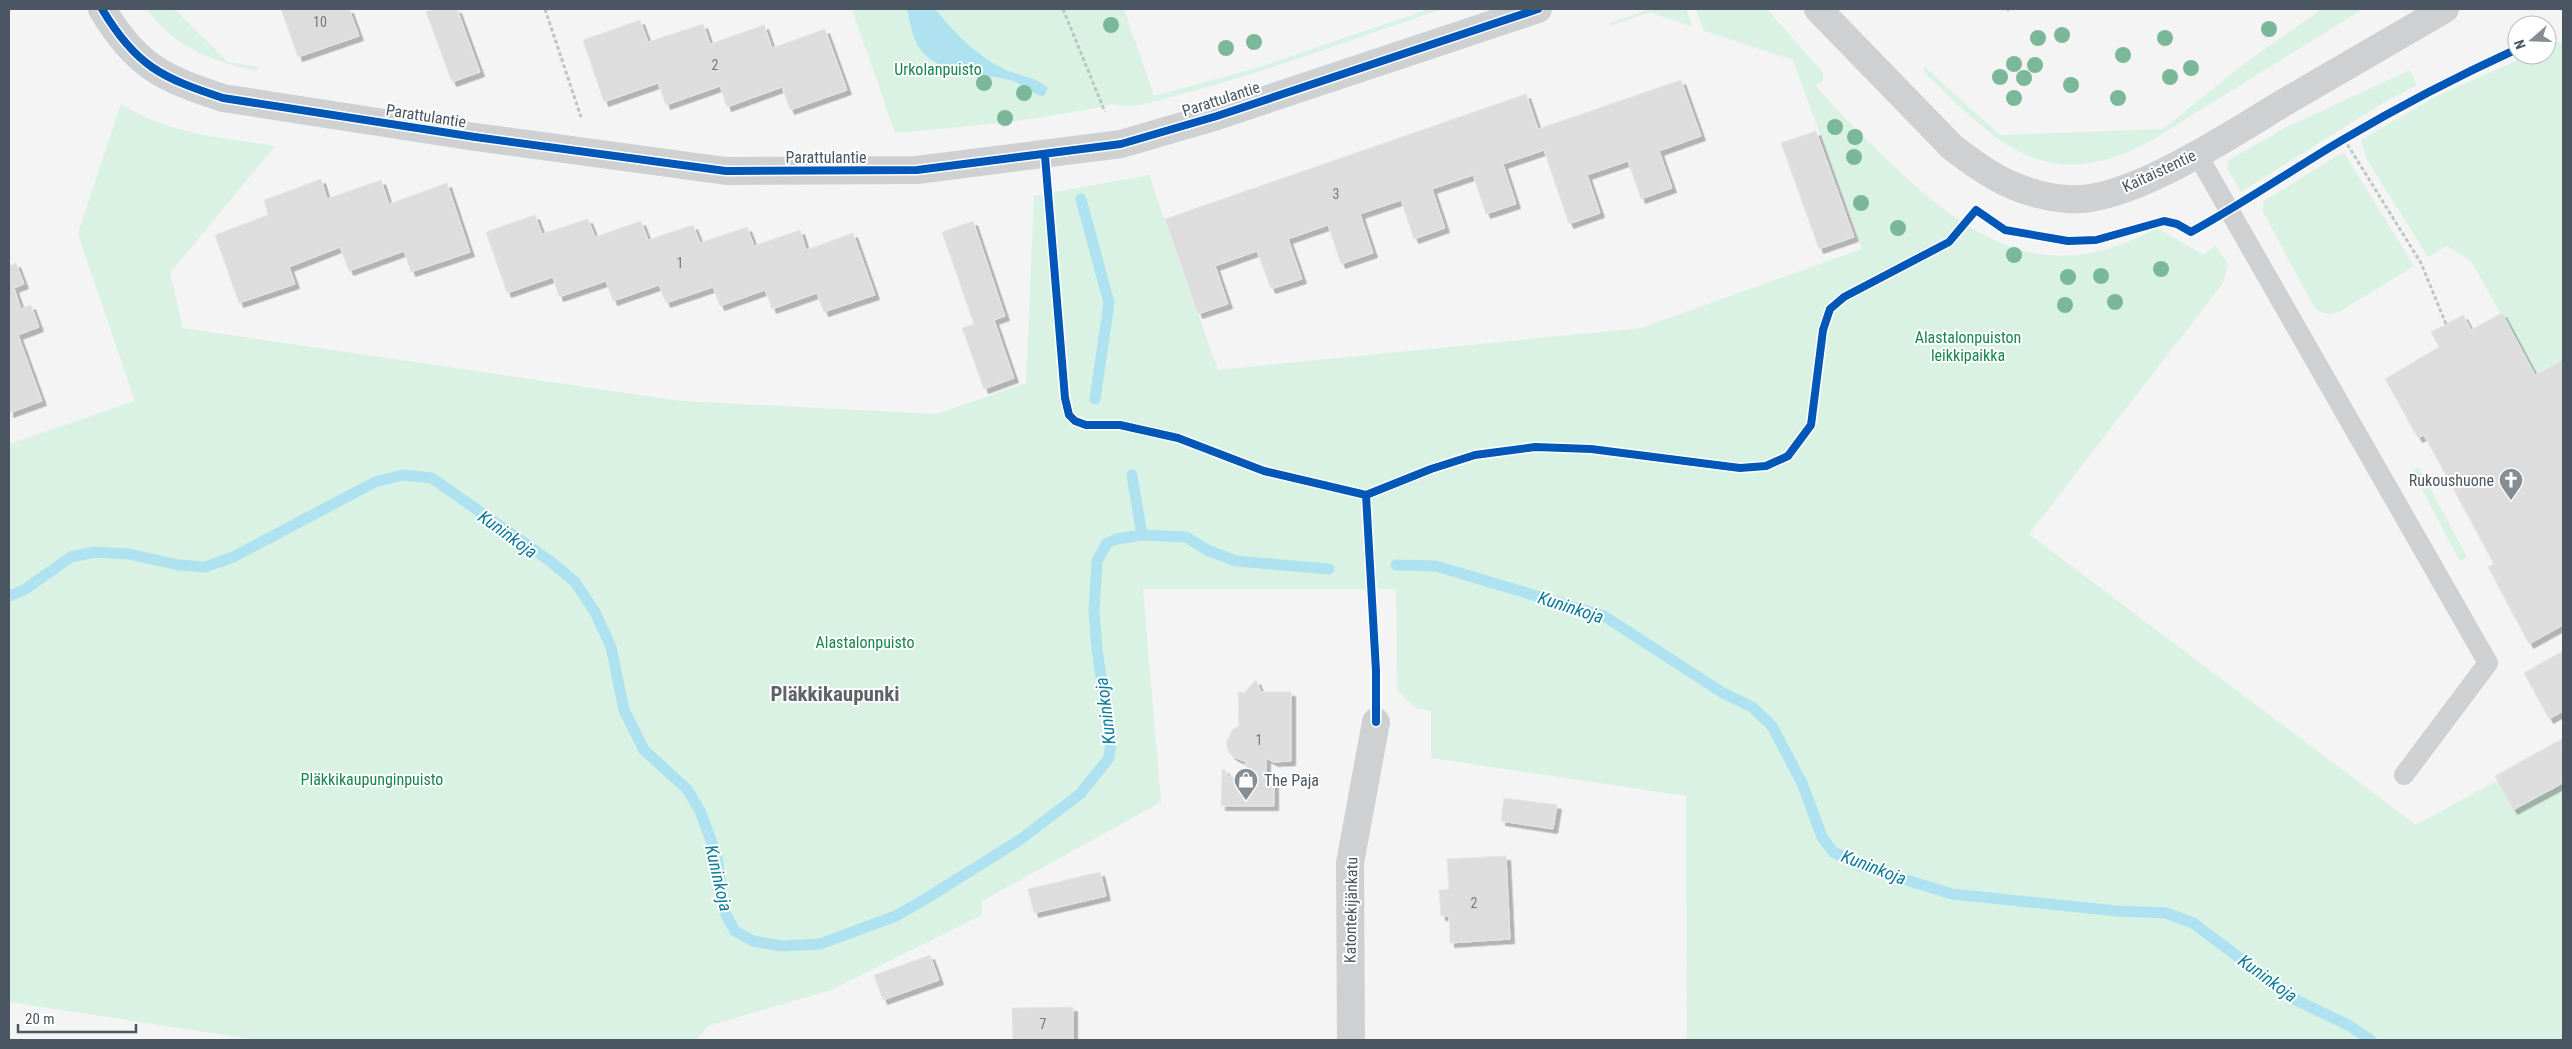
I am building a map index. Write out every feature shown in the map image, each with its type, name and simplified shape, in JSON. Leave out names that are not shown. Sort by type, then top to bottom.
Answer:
[{"type":"street","name":"Parattulantie","points":[[102,9],[118,34],[159,74],[223,98],[474,138],[726,171],[917,170],[1121,144],[1217,116],[1538,9]]},
{"type":"street","name":"Kaitaistentie","points":[[1818,9],[1952,147],[2001,182],[2068,200],[2106,195],[2132,186],[2197,154],[2445,9]]},
{"type":"street","name":"Katontekijänkatu","points":[[1351,1040],[1350,863],[1376,722]]},
{"type":"lane","points":[[2197,154],[2488,663],[2404,775]]},
{"type":"path","points":[[545,9],[583,122]]},
{"type":"path","points":[[1063,9],[1121,144]]},
{"type":"path","points":[[2336,144],[2352,134]]},
{"type":"path","points":[[2344,139],[2421,263],[2446,324]]},
{"type":"green space","points":[[146,9],[174,9],[228,62],[259,67],[258,71],[225,63],[196,51],[169,33]]},
{"type":"green space","name":"Urkolanpuisto","points":[[852,9],[1124,9],[1154,96],[1253,69],[1429,9],[1442,9],[1275,66],[1208,87],[1144,104],[1121,106],[1114,104],[1032,119],[895,133]]},
{"type":"green space","points":[[1651,9],[1686,9],[1693,27],[1650,12],[1610,26],[1609,23]]},
{"type":"green space","name":"Alastalonpuisto","points":[[1696,9],[1767,9],[1823,73],[1823,80],[1816,86],[1856,130],[1929,197],[1959,220],[1988,237],[2019,249],[2050,255],[2083,254],[2119,245],[2157,228],[2204,255],[2215,245],[2228,264],[2223,283],[2029,534],[2416,825],[2498,780],[2513,810],[2563,783],[2563,1040],[1687,1040],[1686,796],[1431,758],[1431,711],[1415,708],[1397,690],[1396,589],[1143,589],[1161,802],[982,901],[982,915],[831,990],[708,1026],[696,1040],[257,1040],[9,1002],[9,444],[135,401],[78,234],[121,104],[177,129],[275,146],[170,273],[183,328],[681,401],[937,414],[1026,383],[1034,196],[1149,175],[1218,370],[1641,328],[1862,249],[1793,60],[1704,31]]},
{"type":"green space","points":[[2322,9],[2363,9],[2152,140],[2115,157],[2082,164],[2052,163],[2025,154],[2000,140],[1975,120],[1924,72],[1924,66],[2000,135],[2163,129],[2245,63]]},
{"type":"green space","points":[[2563,40],[2563,360],[2535,375],[2471,261],[2447,246],[2428,257],[2366,158],[2361,140],[2435,97],[2507,65],[2557,65],[2557,43]]},
{"type":"green space","points":[[2410,70],[2417,85],[2383,103],[2241,192],[2227,168],[2229,160],[2285,128]]},
{"type":"green space","points":[[2344,153],[2414,266],[2339,312],[2328,314],[2313,305],[2262,210],[2264,201]]},
{"type":"green space","points":[[2419,467],[2467,557],[2460,561],[2412,471]]},
{"type":"water","points":[[907,9],[935,9],[957,34],[982,56],[1008,71],[1043,84],[1048,88],[1044,96],[1036,94],[1013,81],[963,72],[939,65],[920,49],[915,40]]},
{"type":"building","points":[[281,9],[349,9],[359,36],[298,57]]},
{"type":"building","points":[[434,9],[457,9],[480,72],[452,82],[426,12]]},
{"type":"building","points":[[640,20],[648,42],[703,24],[710,44],[764,25],[772,48],[825,29],[847,90],[790,110],[782,87],[727,107],[720,86],[666,105],[658,83],[604,102],[583,40]]},
{"type":"building","points":[[1681,80],[1701,136],[1659,151],[1672,188],[1641,199],[1628,161],[1587,175],[1600,213],[1569,224],[1544,150],[1503,164],[1516,204],[1486,214],[1473,175],[1432,189],[1445,228],[1414,239],[1401,200],[1360,214],[1373,253],[1341,264],[1328,225],[1288,239],[1302,279],[1271,289],[1257,251],[1215,266],[1228,304],[1198,314],[1165,219],[1526,94],[1538,129]]},
{"type":"building","points":[[1816,131],[1854,237],[1819,249],[1781,143]]},
{"type":"building","points":[[321,179],[327,199],[381,180],[389,204],[447,183],[470,252],[411,272],[404,251],[349,271],[340,247],[289,267],[295,284],[239,303],[215,235],[268,215],[264,200]]},
{"type":"building","points":[[535,215],[542,234],[588,219],[595,237],[641,221],[648,240],[693,225],[700,243],[747,227],[754,246],[800,230],[806,250],[853,233],[875,295],[824,312],[817,293],[772,309],[765,290],[720,306],[713,287],[666,303],[659,285],[613,301],[606,281],[559,297],[553,277],[507,293],[486,232]]},
{"type":"building","points":[[973,221],[1005,316],[994,320],[1014,378],[984,389],[962,328],[974,324],[942,232]]},
{"type":"building","points":[[16,263],[24,284],[14,288],[21,309],[31,305],[39,327],[18,335],[42,401],[9,413],[9,266]]},
{"type":"building","name":"Rukoushuone","points":[[2502,313],[2535,375],[2563,360],[2563,625],[2529,644],[2488,567],[2494,564],[2424,435],[2418,438],[2385,379],[2439,347],[2431,332],[2463,315],[2471,330]]},
{"type":"building","points":[[2563,651],[2563,711],[2549,719],[2524,673]]},
{"type":"building","points":[[1256,680],[1261,692],[1291,692],[1291,761],[1274,762],[1266,758],[1266,778],[1274,777],[1274,806],[1221,806],[1222,770],[1224,769],[1229,777],[1246,777],[1246,762],[1229,753],[1226,743],[1233,729],[1239,726],[1238,692],[1244,693]]},
{"type":"building","points":[[2562,739],[2563,783],[2513,810],[2495,776]]},
{"type":"building","points":[[1504,798],[1557,805],[1553,829],[1501,821]]},
{"type":"building","points":[[1506,856],[1510,939],[1450,943],[1449,916],[1441,916],[1439,890],[1449,889],[1447,859]]},
{"type":"building","points":[[1100,872],[1106,896],[1034,913],[1028,889]]},
{"type":"building","points":[[930,955],[939,980],[883,1000],[874,975]]},
{"type":"building","points":[[1073,1007],[1073,1040],[1013,1040],[1012,1008]]},
{"type":"waterway","points":[[1081,199],[1109,303],[1095,399]]},
{"type":"waterway","name":"Kuninkoja","points":[[9,596],[24,590],[71,557],[95,552],[129,554],[179,565],[205,567],[233,557],[375,482],[403,475],[432,478],[550,561],[575,582],[595,612],[611,647],[624,710],[644,750],[687,789],[700,811],[717,856],[724,911],[735,931],[753,941],[782,946],[820,944],[896,916],[1021,839],[1080,794],[1109,758],[1111,743],[1097,650],[1094,610],[1097,561],[1107,543],[1117,539],[1142,535],[1186,537],[1207,550],[1236,561],[1329,569]]},
{"type":"waterway","points":[[1132,475],[1142,535]]},
{"type":"waterway","name":"Kuninkoja","points":[[1396,565],[1436,566],[1604,616],[1723,693],[1752,707],[1772,726],[1802,783],[1822,837],[1833,852],[1861,866],[1952,894],[2117,911],[2166,913],[2193,923],[2296,1000],[2348,1025],[2371,1040]]},
{"type":"cycle path","points":[[102,9],[127,44],[152,67],[183,84],[223,98],[475,137],[726,171],[917,170],[1121,144],[1217,116],[1538,9]]},
{"type":"cycle path","points":[[1376,722],[1376,671],[1366,495],[1431,469],[1475,455],[1535,447],[1591,449],[1740,468],[1766,466],[1788,456],[1811,425],[1823,330],[1830,309],[1844,297],[1949,242],[1976,210],[2005,230],[2068,241],[2096,240],[2164,221],[2177,224],[2191,232],[2386,115],[2507,54]]},
{"type":"cycle path","points":[[1045,156],[1065,398],[1069,415],[1075,421],[1086,425],[1120,425],[1178,438],[1264,471],[1366,495]]},
{"type":"place","name":"Rukoushuone","points":[[2511,501]]},
{"type":"place","name":"The Paja","points":[[1246,801]]},
{"type":"district","name":"Pläkkikaupunki","points":[[835,694]]},
{"type":"park label","name":"Alastalonpuiston leikkipaikka","points":[[1968,346]]},
{"type":"park label","name":"Pläkkikaupunginpuisto","points":[[372,779]]}]
